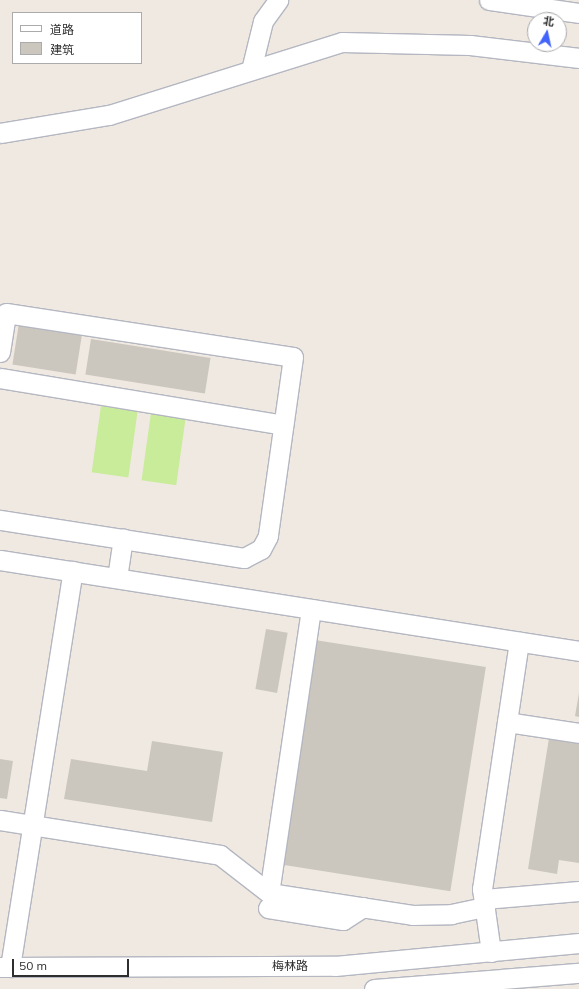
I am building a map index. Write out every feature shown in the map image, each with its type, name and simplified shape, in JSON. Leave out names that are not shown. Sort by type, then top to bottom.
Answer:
[{"type":"street","points":[[251,70],[262,21],[278,0]]},
{"type":"street","points":[[488,0],[522,2],[579,13]]},
{"type":"street","points":[[0,133],[109,115],[342,42],[470,45],[579,58]]},
{"type":"street","points":[[0,352],[6,313],[293,357],[268,536],[261,549],[244,558],[0,520]]},
{"type":"street","points":[[0,378],[283,425]]},
{"type":"street","points":[[117,578],[123,538]]},
{"type":"street","points":[[0,560],[579,651]]},
{"type":"street","points":[[5,967],[33,825],[73,571]]},
{"type":"street","points":[[268,900],[311,609]]},
{"type":"street","points":[[491,952],[484,903],[507,722],[519,642]]},
{"type":"street","points":[[507,722],[579,733]]},
{"type":"street","points":[[0,820],[220,855],[268,900],[363,907],[412,914],[451,914],[484,903],[579,891]]},
{"type":"street","name":"梅林路","points":[[5,967],[335,966],[579,943]]},
{"type":"street","points":[[374,989],[579,973]]},
{"type":"green space","points":[[101,406],[138,411],[128,477],[92,472]]},
{"type":"green space","points":[[151,413],[186,418],[176,485],[142,480]]},
{"type":"building","points":[[19,323],[82,333],[76,374],[12,364]]},
{"type":"building","points":[[91,339],[211,358],[205,393],[85,375]]},
{"type":"building","points":[[266,629],[288,633],[277,693],[255,689]]},
{"type":"building","points":[[315,640],[486,667],[450,891],[279,864]]},
{"type":"building","points":[[579,693],[579,717],[575,716]]},
{"type":"building","points":[[549,738],[579,743],[579,863],[559,860],[557,874],[528,869]]},
{"type":"building","points":[[152,741],[223,752],[212,822],[64,799],[71,759],[147,771]]},
{"type":"building","points":[[0,759],[13,761],[7,799],[0,798]]}]
